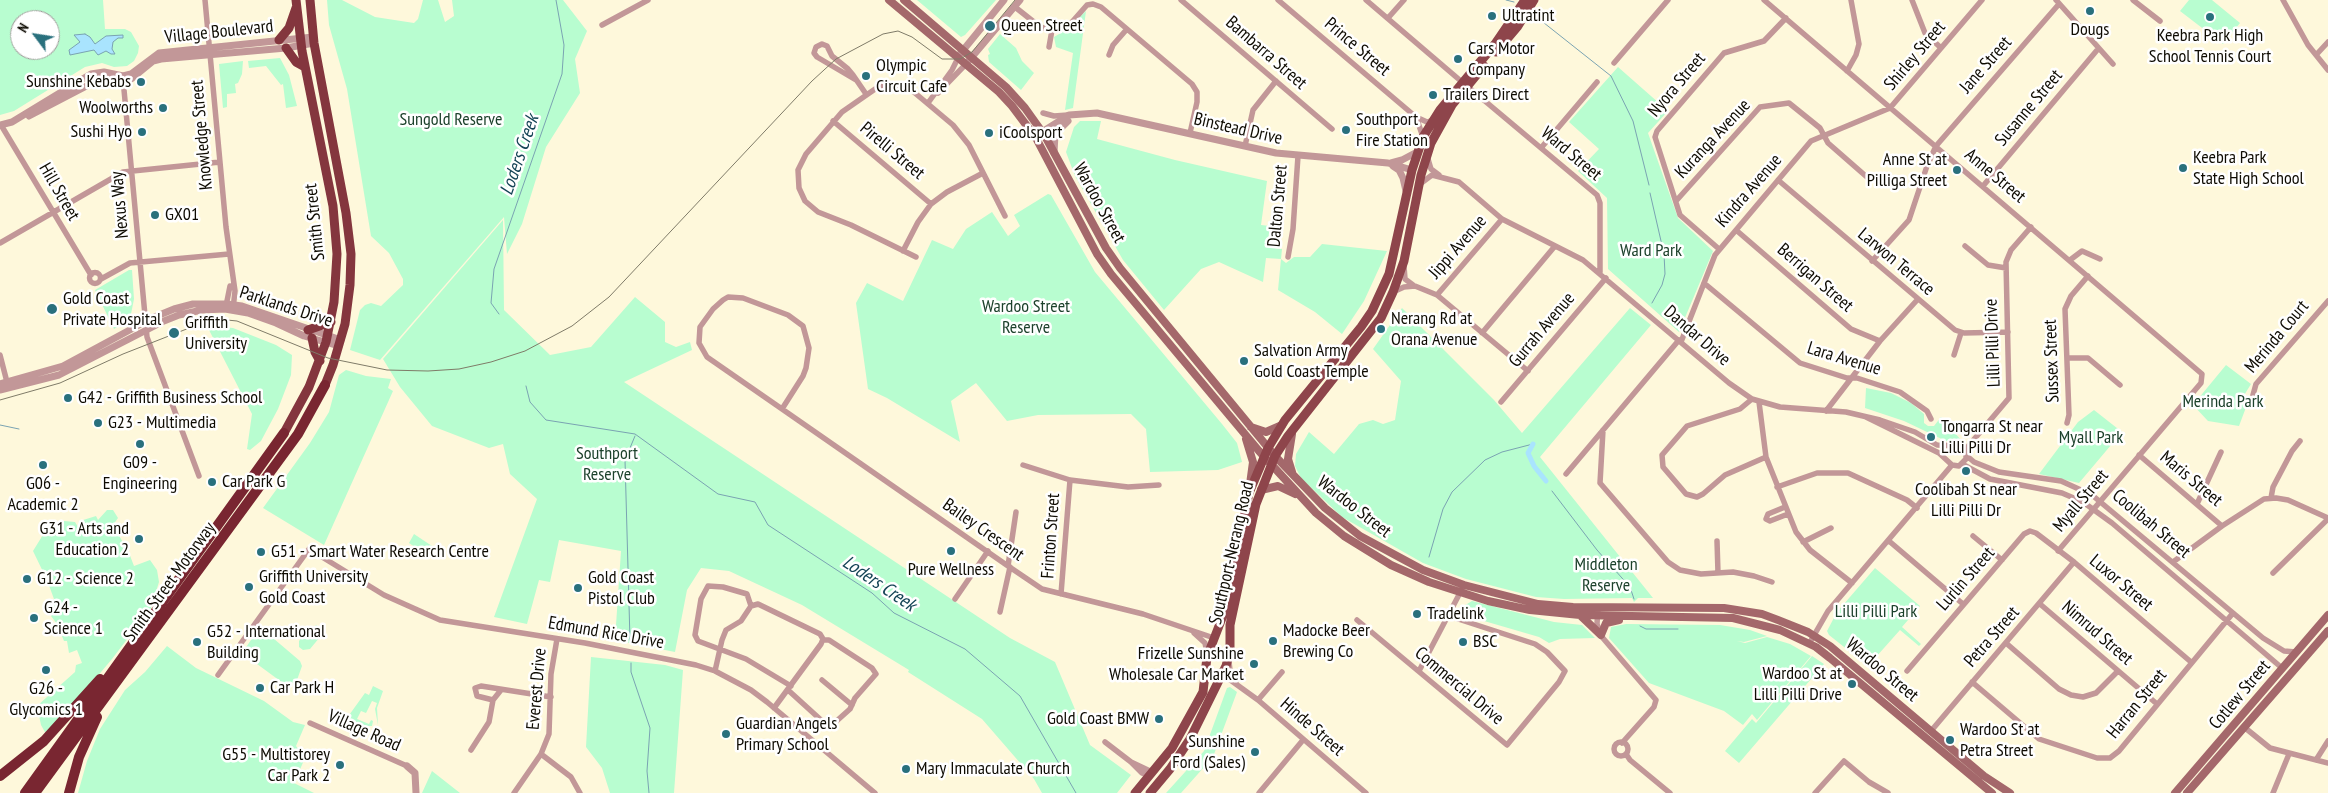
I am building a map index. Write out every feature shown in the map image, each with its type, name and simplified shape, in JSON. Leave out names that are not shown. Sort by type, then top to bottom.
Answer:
[{"type":"highway","name":"Smith Street","points":[[310,0],[314,40],[350,240],[350,285],[340,343],[325,385]]},
{"type":"highway","name":"Smith Street","points":[[284,433],[303,400],[320,361],[330,322],[336,272],[335,224],[300,42],[297,3]]},
{"type":"highway","points":[[279,40],[289,28],[297,3]]},
{"type":"highway","points":[[286,48],[296,62],[305,67]]},
{"type":"highway","points":[[320,361],[315,352],[310,334],[330,322]]},
{"type":"highway","name":"Smith Street Motorway","points":[[35,793],[298,434],[325,385]]},
{"type":"highway","name":"Smith Street Motorway","points":[[25,793],[284,433]]},
{"type":"highway","points":[[0,776],[44,741],[124,655]]},
{"type":"highway","points":[[70,793],[81,751],[107,697]]},
{"type":"main road","name":"Wardoo Street","points":[[889,0],[999,92],[1036,138],[1098,254],[1111,274],[1243,432],[1266,452]]},
{"type":"main road","name":"Wardoo Street","points":[[904,0],[1009,90],[1044,134],[1106,248],[1120,268],[1247,425],[1303,500],[1344,536],[1391,565],[1429,582],[1538,604],[1598,607],[1724,608],[1762,614],[1814,636],[1830,646],[1984,776],[2010,793]]},
{"type":"main road","name":"Southport-Nerang Road","points":[[1207,660],[1220,626],[1249,493],[1266,452],[1282,425],[1362,327],[1372,311],[1389,274],[1417,152],[1433,120],[1514,31],[1532,1]]},
{"type":"main road","name":"Southport-Nerang Road","points":[[1222,674],[1230,652],[1230,626],[1261,490],[1273,460],[1294,428],[1374,329],[1393,292],[1404,261],[1426,157],[1440,124],[1465,84]]},
{"type":"main road","points":[[1036,138],[1044,134]]},
{"type":"main road","points":[[1412,170],[1417,168],[1426,157]]},
{"type":"main road","points":[[1247,425],[1266,432],[1282,425]]},
{"type":"main road","points":[[1294,428],[1288,444],[1288,459],[1296,479]]},
{"type":"main road","points":[[1243,432],[1253,462],[1249,493]]},
{"type":"main road","name":"Wardoo Street","points":[[1273,460],[1296,479],[1325,508],[1376,546],[1463,589],[1530,610],[1580,616],[1733,618],[1762,624],[1809,644],[1830,658],[1990,792]]},
{"type":"main road","points":[[1261,490],[1278,486],[1303,500]]},
{"type":"main road","name":"Cotlew Street","points":[[2175,793],[2328,615]]},
{"type":"main road","points":[[1580,616],[1601,635],[1606,623],[1624,620],[1630,616]]},
{"type":"main road","name":"Cotlew Street","points":[[2187,793],[2328,631]]},
{"type":"main road","points":[[1215,637],[1228,644],[1230,652]]},
{"type":"main road","points":[[1150,793],[1190,739],[1222,674],[1211,671],[1207,660]]},
{"type":"main road","points":[[1135,793],[1183,731],[1203,692],[1207,660]]},
{"type":"main road","points":[[2282,668],[2290,670],[2302,661]]},
{"type":"main road","points":[[1150,776],[1158,783]]},
{"type":"street","name":"Knowledge Street","points":[[205,0],[231,274],[229,307]]},
{"type":"street","points":[[602,25],[648,0]]},
{"type":"street","points":[[929,101],[962,50],[1004,0]]},
{"type":"street","points":[[929,101],[972,58],[1020,0]]},
{"type":"street","name":"Bambarra Street","points":[[1181,0],[1332,129]]},
{"type":"street","name":"Prince Street","points":[[1278,0],[1416,117]]},
{"type":"street","name":"Ward Street","points":[[1366,0],[1597,195],[1600,203],[1600,272]]},
{"type":"street","points":[[1388,18],[1404,0]]},
{"type":"street","points":[[1614,63],[1668,0]]},
{"type":"street","name":"Anne Street","points":[[1764,0],[2070,260],[2199,371],[2203,377]]},
{"type":"street","points":[[1847,71],[1856,55],[1859,44],[1851,0]]},
{"type":"street","points":[[1912,0],[1925,33],[1941,48]]},
{"type":"street","name":"Shirley Street","points":[[1890,108],[1982,0]]},
{"type":"street","points":[[2133,0],[2160,21]]},
{"type":"street","points":[[2283,0],[2316,55],[2328,70]]},
{"type":"street","points":[[2058,2],[2098,50],[2113,64]]},
{"type":"street","name":"Jane Street","points":[[1872,261],[1909,220],[1915,208],[1927,166],[1936,146],[2058,2]]},
{"type":"street","points":[[1015,7],[1039,26],[1052,30],[1068,24],[1087,5],[1093,4],[1101,7],[1192,84],[1197,92],[1197,102],[1190,133]]},
{"type":"street","name":"Nyora Street","points":[[1718,249],[1682,218],[1656,142],[1657,131],[1724,53],[1764,41],[1786,18]]},
{"type":"street","points":[[1109,54],[1113,45],[1127,29]]},
{"type":"street","points":[[1050,47],[1052,30]]},
{"type":"street","name":"Village Boulevard","points":[[123,79],[161,59],[279,40],[300,42],[314,40]]},
{"type":"street","name":"Village Boulevard","points":[[210,50],[286,48],[300,42]]},
{"type":"street","points":[[2316,55],[2328,42]]},
{"type":"street","points":[[856,80],[817,57],[814,53],[816,48],[820,44],[826,45],[833,57],[848,69],[856,80],[866,94]]},
{"type":"street","name":"Susanne Street","points":[[1983,186],[2098,50]]},
{"type":"street","points":[[1,128],[100,79],[123,79]]},
{"type":"street","name":"Nexus Way","points":[[123,79],[146,331],[199,476]]},
{"type":"street","points":[[1245,146],[1253,110],[1276,81]]},
{"type":"street","points":[[1541,148],[1598,82]]},
{"type":"street","points":[[916,257],[851,225],[818,212],[802,196],[798,176],[802,159],[834,121],[849,106],[866,94],[885,85],[897,84],[914,91],[929,101],[962,136],[1005,216]]},
{"type":"street","name":"Kuranga Avenue","points":[[1676,201],[1760,107],[1789,103],[1820,128],[1823,134]]},
{"type":"street","name":"Kindra Avenue","points":[[1566,474],[1680,341],[1718,249],[1811,141],[1823,134],[1875,116],[1890,108]]},
{"type":"street","name":"Binstead Drive","points":[[1043,113],[1070,118]]},
{"type":"street","name":"Binstead Drive","points":[[1044,134],[1070,118],[1083,114],[1108,115],[1298,156],[1388,163],[1412,170]]},
{"type":"street","points":[[1416,117],[1427,122],[1433,120]]},
{"type":"street","points":[[1416,117],[1423,137]]},
{"type":"street","points":[[1054,153],[1056,134],[1070,118]]},
{"type":"street","name":"Pirelli Street","points":[[834,121],[931,204]]},
{"type":"street","name":"Hill Street","points":[[1,128],[91,275],[90,279],[93,283],[97,283],[129,264],[140,262]]},
{"type":"street","points":[[1823,134],[1828,143],[1868,178]]},
{"type":"street","name":"Binstead Drive","points":[[1388,163],[1402,160],[1417,152]]},
{"type":"street","name":"Dalton Street","points":[[1288,257],[1293,228],[1298,156]]},
{"type":"street","name":"Dandar Drive","points":[[1426,157],[1430,169],[1441,176],[1459,182],[1502,219],[1583,260],[1600,272],[1728,383],[1752,399],[1780,407],[1866,417]]},
{"type":"street","points":[[0,243],[119,173],[132,170],[220,162]]},
{"type":"street","points":[[1388,163],[1402,174],[1407,193]]},
{"type":"street","points":[[903,251],[918,222],[931,204],[947,192],[983,173]]},
{"type":"street","points":[[1419,186],[1429,175],[1441,176]]},
{"type":"street","name":"Larwon Terrace","points":[[1778,180],[1952,328],[1961,332]]},
{"type":"street","name":"Jippi Avenue","points":[[1437,294],[1502,219]]},
{"type":"street","name":"Lilli Pilli Drive","points":[[1966,453],[2010,398],[2007,258],[2011,250],[2031,227]]},
{"type":"street","name":"Berrigan Street","points":[[1736,230],[1851,328],[1880,341]]},
{"type":"street","points":[[1482,333],[1555,246]]},
{"type":"street","points":[[1965,246],[1988,266],[2006,268]]},
{"type":"street","points":[[2070,260],[2082,251],[2100,259]]},
{"type":"street","points":[[140,262],[229,254]]},
{"type":"street","points":[[1404,261],[1405,279],[1415,286],[1437,294],[1528,371]]},
{"type":"street","name":"Sussex Street","points":[[2067,422],[2069,415],[2066,306],[2088,276]]},
{"type":"street","name":"Gurrah Avenue","points":[[1501,402],[1606,278]]},
{"type":"street","name":"Lara Avenue","points":[[1704,283],[1800,363],[1846,378],[1857,378],[1900,392],[1928,411],[1931,419]]},
{"type":"street","points":[[1393,292],[1404,286],[1415,286]]},
{"type":"street","name":"Bailey Crescent","points":[[782,409],[806,368],[809,348],[803,326],[788,315],[743,298],[723,300],[713,309],[700,327],[699,343],[703,352],[782,409],[1042,589],[1143,614],[1188,630],[1215,637]]},
{"type":"street","points":[[1826,411],[1880,341],[1918,299]]},
{"type":"street","name":"Merinda Court","points":[[2253,395],[2256,384],[2328,301]]},
{"type":"street","name":"Parklands Drive","points":[[0,390],[5,385],[63,366],[145,322],[187,305],[229,307],[340,343]]},
{"type":"street","name":"Parklands Drive","points":[[5,385],[45,380],[66,372],[186,313],[229,307]]},
{"type":"street","points":[[1954,355],[1961,332],[2008,332]]},
{"type":"street","points":[[0,355],[5,385]]},
{"type":"street","points":[[2067,358],[2088,358],[2120,385]]},
{"type":"street","name":"Myall Street","points":[[2058,551],[2201,383],[2203,377]]},
{"type":"street","points":[[1752,399],[1740,409],[1687,426],[1662,455],[1663,467],[1686,494],[1697,497],[1725,475],[1766,458]]},
{"type":"street","points":[[1759,402],[1766,458],[1788,514],[1803,542],[1852,583]]},
{"type":"street","points":[[1809,644],[1828,611],[1918,508],[1952,465],[1962,464],[1966,453],[1958,445],[1950,447],[1937,445],[1915,432],[1891,423],[1866,417]]},
{"type":"street","points":[[1866,417],[1935,451],[1952,465]]},
{"type":"street","points":[[1603,430],[1600,484],[1668,562],[1680,570],[1701,574],[1733,572],[1772,582]]},
{"type":"street","points":[[2271,498],[2273,487],[2292,451],[2300,442]]},
{"type":"street","points":[[1946,459],[1946,453],[1950,447]]},
{"type":"street","points":[[2197,504],[2221,452]]},
{"type":"street","name":"Coolibah Street","points":[[1966,453],[1974,462],[1999,472],[2061,481],[2085,491],[2101,501],[2233,613],[2274,645],[2284,651],[2296,652]]},
{"type":"street","name":"Maris Street","points":[[2140,455],[2222,526]]},
{"type":"street","name":"Coolibah Street","points":[[1962,464],[1990,480],[2062,493],[2078,499],[2094,509],[2282,668]]},
{"type":"street","points":[[1022,465],[1070,480],[1128,487],[1159,485]]},
{"type":"street","points":[[1777,487],[1817,473],[1848,473],[1892,492],[1918,508]]},
{"type":"street","name":"Frinton Street","points":[[1062,594],[1070,480]]},
{"type":"street","points":[[2173,562],[2261,500],[2271,498],[2288,500],[2328,518],[2273,573]]},
{"type":"street","points":[[1785,507],[1768,514],[1766,519],[1770,521],[1788,514]]},
{"type":"street","points":[[1000,612],[1009,566],[1016,512]]},
{"type":"street","points":[[1803,542],[1831,528]]},
{"type":"street","name":"Luxor Street","points":[[2030,531],[2036,533],[2074,562],[2191,662]]},
{"type":"street","name":"Lurlin Street","points":[[1907,671],[2024,534],[2030,531]]},
{"type":"street","points":[[1973,536],[2002,560]]},
{"type":"street","points":[[1717,541],[1718,573]]},
{"type":"street","points":[[1889,541],[1963,604]]},
{"type":"street","name":"Edmund Rice Drive","points":[[218,675],[309,549],[384,595],[440,620],[556,639],[696,665],[715,671],[751,690],[875,793]]},
{"type":"street","points":[[955,599],[988,552]]},
{"type":"street","name":"Petra Street","points":[[1931,731],[2074,562]]},
{"type":"street","points":[[751,606],[747,594],[723,587],[708,586],[701,599],[695,635],[698,641],[746,659],[790,688],[821,720],[831,726],[852,705],[855,698],[876,674],[865,663],[829,640],[823,640]]},
{"type":"street","points":[[1419,671],[1463,589]]},
{"type":"street","points":[[715,671],[726,630],[741,621],[751,606],[758,604],[820,634],[823,640]]},
{"type":"street","name":"Nimrud Street","points":[[2040,604],[2157,704]]},
{"type":"street","points":[[1598,607],[1597,624],[1601,635],[1656,700],[1654,707],[1622,743],[1616,745],[1615,751],[1619,756],[1626,754]]},
{"type":"street","name":"Harran Street","points":[[1972,682],[2036,738],[2097,758],[2110,758],[2116,754],[2233,613]]},
{"type":"street","name":"Commercial Drive","points":[[1357,620],[1507,745],[1559,682],[1565,672],[1547,652],[1535,644],[1448,616]]},
{"type":"street","points":[[1188,630],[1212,631],[1220,626]]},
{"type":"street","name":"Bailey Crescent","points":[[1188,630],[1204,641],[1207,660]]},
{"type":"street","name":"Everest Drive","points":[[514,793],[541,754],[549,734],[551,674],[556,639]]},
{"type":"street","points":[[774,708],[823,640]]},
{"type":"street","points":[[2006,643],[2059,689],[2070,696],[2096,693],[2118,671]]},
{"type":"street","name":"Hinde Street","points":[[1230,652],[1230,670],[1239,684]]},
{"type":"street","points":[[1258,700],[1282,672]]},
{"type":"street","name":"Hinde Street","points":[[1222,674],[1239,684],[1366,793]]},
{"type":"street","points":[[822,680],[852,705]]},
{"type":"street","points":[[1217,684],[1224,681],[1239,684]]},
{"type":"street","points":[[494,700],[476,696],[475,688],[479,686],[551,697]]},
{"type":"street","points":[[471,750],[489,722],[494,700],[500,690]]},
{"type":"street","name":"Village Road","points":[[310,723],[407,766]]},
{"type":"street","points":[[2244,727],[2270,748],[2328,763]]},
{"type":"street","points":[[1259,793],[1303,740]]},
{"type":"street","points":[[2316,760],[2328,740]]},
{"type":"street","points":[[1104,742],[1131,762],[1150,771],[1150,776],[1146,776],[1131,762]]},
{"type":"street","points":[[1622,743],[1628,747],[1626,754],[1630,760],[1670,793]]},
{"type":"street","points":[[541,754],[571,777],[580,793]]},
{"type":"street","points":[[2273,793],[2289,754]]},
{"type":"street","points":[[1815,793],[1844,761],[1865,779],[1888,793]]},
{"type":"street","points":[[407,766],[415,773],[416,793]]},
{"type":"street","points":[[1135,793],[1139,782],[1138,770]]},
{"type":"green space","points":[[0,0],[103,0],[105,29],[125,29],[131,32],[139,46],[134,61],[127,66],[114,67],[102,63],[85,67],[14,111],[0,115]]},
{"type":"green space","name":"Sungold Reserve","points":[[327,0],[342,0],[375,17],[414,23],[418,19],[423,0],[438,0],[445,22],[454,16],[452,0],[563,0],[587,31],[575,59],[580,93],[546,147],[522,224],[507,254],[504,217],[380,360],[350,350],[360,310],[365,305],[371,303],[381,306],[403,285],[403,279],[389,253],[371,236],[347,89],[329,25]]},
{"type":"green space","points":[[917,0],[996,0],[965,35],[961,37]]},
{"type":"green space","name":"Keebra Park High School Tennis Court","points":[[2189,0],[2212,0],[2240,23],[2223,44],[2180,11]]},
{"type":"green space","points":[[1086,11],[1073,108],[1065,110],[1073,53],[1056,47],[1054,37],[1066,30]]},
{"type":"green space","points":[[1000,34],[1016,48],[1022,61],[1034,73],[1021,90],[989,62],[988,55],[990,54],[988,49]]},
{"type":"green space","points":[[280,58],[289,75],[297,106],[286,108],[283,84],[281,85],[266,66],[249,68],[248,61]]},
{"type":"green space","points":[[243,61],[242,74],[238,83],[235,84],[236,93],[227,94],[227,107],[223,108],[219,64]]},
{"type":"green space","name":"Ward Park","points":[[1618,67],[1668,111],[1648,133],[1678,218],[1713,251],[1679,332],[1608,269],[1607,198],[1578,171],[1599,149],[1569,122]]},
{"type":"green space","points":[[1080,121],[1101,121],[1097,139],[1175,160],[1267,181],[1261,225],[1270,226],[1267,247],[1282,249],[1281,259],[1266,258],[1263,282],[1219,262],[1201,269],[1164,310],[1123,260],[1075,176],[1066,152],[1074,127]]},
{"type":"green space","name":"Wardoo Street Reserve","points":[[1048,194],[1051,195],[1095,272],[1237,443],[1242,462],[1218,470],[1150,472],[1146,429],[1131,414],[1038,415],[1007,421],[976,383],[951,401],[960,442],[887,398],[868,389],[856,303],[867,283],[903,301],[932,240],[953,249],[966,229],[992,212],[1008,236],[1020,226],[1014,215]]},
{"type":"green space","name":"Southport Reserve","points":[[503,220],[504,310],[550,355],[591,347],[635,297],[665,322],[665,342],[676,347],[690,342],[692,350],[624,382],[1010,638],[1055,662],[1090,745],[1131,775],[1117,793],[1042,793],[1034,779],[982,719],[908,672],[909,670],[802,605],[729,571],[701,568],[687,590],[675,652],[615,640],[621,551],[559,540],[550,582],[539,580],[527,624],[494,617],[537,499],[510,474],[503,444],[489,448],[432,426],[400,387],[383,359]]},
{"type":"green space","points":[[1322,244],[1387,251],[1364,301],[1342,334],[1315,312],[1278,290],[1281,259],[1286,263],[1294,257],[1310,257]]},
{"type":"green space","points":[[132,270],[134,299],[131,314],[121,325],[114,329],[95,290]]},
{"type":"green space","name":"Middleton Reserve","points":[[1402,308],[1494,400],[1522,433],[1630,308],[1651,325],[1540,457],[1653,598],[1638,598],[1634,602],[1632,598],[1564,599],[1536,597],[1466,579],[1423,563],[1342,517],[1301,478],[1295,466],[1296,454],[1309,432],[1334,454],[1359,424],[1373,420],[1383,424],[1395,420],[1401,381],[1373,349]]},
{"type":"green space","points":[[213,326],[233,328],[276,345],[292,355],[291,375],[278,409],[261,441],[250,450],[247,449],[252,414],[208,328]]},
{"type":"green space","name":"Merinda Park","points":[[2226,365],[2251,384],[2243,397],[2248,402],[2239,426],[2208,421],[2193,405]]},
{"type":"green space","points":[[346,370],[366,376],[391,379],[388,388],[393,391],[324,545],[263,508],[310,443],[329,412],[339,375]]},
{"type":"green space","points":[[1866,388],[1891,393],[1911,403],[1924,414],[1924,423],[1928,426],[1934,426],[1941,417],[1961,440],[1946,441],[1904,421],[1865,408]]},
{"type":"green space","name":"Myall Park","points":[[2094,410],[2122,432],[2079,483],[2039,474],[2078,422]]},
{"type":"green space","points":[[107,510],[113,510],[118,518],[113,525],[134,566],[150,560],[157,570],[159,582],[151,608],[112,659],[46,734],[41,725],[37,706],[75,672],[76,665],[82,663],[77,650],[69,653],[67,641],[64,641],[57,624],[51,616],[57,609],[50,603],[54,599],[33,551],[49,525],[59,526],[64,521],[75,522],[78,527],[82,525],[80,521],[96,516],[98,520]]},
{"type":"green space","points":[[414,534],[432,546],[427,555],[409,543]]},
{"type":"green space","name":"Lilli Pilli Park","points":[[1875,568],[1920,606],[1902,627],[1921,644],[1919,646],[1900,630],[1868,666],[1829,635],[1827,631],[1837,612]]},
{"type":"green space","points":[[1472,601],[1554,622],[1582,625],[1595,638],[1560,639],[1549,643],[1539,637],[1467,616],[1462,607]]},
{"type":"green space","points":[[1626,624],[1720,625],[1750,630],[1767,636],[1744,642],[1737,641],[1745,643],[1767,637],[1790,644],[1811,656],[1757,720],[1752,714],[1743,725],[1724,711],[1649,683],[1609,638],[1611,627]]},
{"type":"green space","points":[[316,625],[325,631],[310,649],[303,650],[299,647],[299,641],[309,628],[312,630]]},
{"type":"green space","points":[[260,627],[300,661],[302,666],[297,680],[287,686],[242,653]]},
{"type":"green space","points":[[167,646],[196,668],[264,701],[293,722],[305,725],[296,746],[305,758],[294,783],[314,793],[78,793],[87,761],[100,729],[125,690],[145,672]]},
{"type":"green space","points":[[1812,656],[1824,664],[1739,763],[1725,751],[1752,719],[1756,723]]},
{"type":"green space","points":[[591,657],[665,665],[683,670],[674,793],[610,793],[602,768],[586,747]]},
{"type":"green space","points":[[373,686],[383,691],[377,708],[378,725],[375,709],[377,703],[372,701],[366,713],[361,711],[357,719],[369,724],[371,720],[373,721],[372,726],[366,726],[347,718],[365,693],[369,695]]},
{"type":"green space","points":[[1230,687],[1237,692],[1213,757],[1181,793],[1166,793],[1204,751],[1227,688]]},
{"type":"green space","points":[[432,771],[460,793],[422,793]]},
{"type":"water","points":[[85,34],[95,44],[106,36],[123,35],[123,38],[118,38],[113,42],[112,49],[115,54],[106,51],[98,55],[94,50],[70,55],[69,50],[80,42],[74,35]]},
{"type":"waterway","name":"Loders Creek","points":[[499,314],[491,303],[494,269],[562,74],[564,45],[556,0]]},
{"type":"waterway","points":[[1506,0],[1514,2]]},
{"type":"waterway","points":[[1534,15],[1611,76],[1633,121],[1649,185]]},
{"type":"waterway","points":[[1650,193],[1664,254],[1665,274],[1662,285],[1652,303]]},
{"type":"waterway","name":"Loders Creek","points":[[526,386],[530,402],[546,420],[635,434],[718,494],[755,502],[768,525],[872,593],[894,613],[965,649],[1020,696],[1076,793]]},
{"type":"waterway","points":[[0,425],[19,429]]},
{"type":"waterway","name":"Loders Creek","points":[[630,640],[625,460],[635,436]]},
{"type":"waterway","points":[[1429,557],[1443,509],[1452,492],[1485,460],[1502,452],[1533,444]]},
{"type":"waterway","points":[[1533,444],[1528,453],[1534,466],[1546,481]]},
{"type":"waterway","points":[[1552,491],[1597,550],[1630,587],[1634,599]]},
{"type":"waterway","points":[[1640,626],[1646,629],[1678,629]]},
{"type":"waterway","name":"Loders Creek","points":[[631,663],[631,672],[650,728],[647,771],[649,793]]},
{"type":"tram line","points":[[0,400],[60,383],[123,354],[207,321],[217,319],[237,321],[328,358],[387,370],[428,371],[459,369],[491,362],[525,351],[572,326],[609,297],[812,81],[836,59],[883,34],[898,31],[912,37],[942,59],[960,59],[972,52],[1015,0]]},
{"type":"place","name":"Dougs","points":[[2090,11]]},
{"type":"place","name":"Ultratint","points":[[1492,16]]},
{"type":"place","name":"Keebra Park High School Tennis Court","points":[[2210,17]]},
{"type":"place","name":"Queen Street","points":[[990,26]]},
{"type":"place","name":"Cars Motor Company","points":[[1458,59]]},
{"type":"place","name":"Olympic Circuit Cafe","points":[[866,76]]},
{"type":"place","name":"Sunshine Kebabs","points":[[141,82]]},
{"type":"place","name":"Trailers Direct","points":[[1433,95]]},
{"type":"place","name":"Woolworths","points":[[163,108]]},
{"type":"place","name":"Southport Fire Station","points":[[1346,130]]},
{"type":"place","name":"Sushi Hyo","points":[[142,132]]},
{"type":"place","name":"iCoolsport","points":[[989,133]]},
{"type":"place","name":"Keebra Park State High School","points":[[2183,168]]},
{"type":"place","name":"Anne St at Pilliga Street","points":[[1957,170]]},
{"type":"place","name":"GX01","points":[[155,215]]},
{"type":"place","name":"Gold Coast Private Hospital","points":[[52,309]]},
{"type":"place","name":"Nerang Rd at Orana Avenue","points":[[1381,329]]},
{"type":"place","name":"Griffith University","points":[[174,333]]},
{"type":"place","name":"Salvation Army Gold Coast Temple","points":[[1244,361]]},
{"type":"place","name":"G42 - Griffith Business School","points":[[68,398]]},
{"type":"place","name":"G23 - Multimedia","points":[[98,423]]},
{"type":"place","name":"Tongarra St near Lilli Pilli Dr","points":[[1931,437]]},
{"type":"place","name":"G09 - Engineering","points":[[140,444]]},
{"type":"place","name":"G06 - Academic 2","points":[[43,465]]},
{"type":"place","name":"Coolibah St near Lilli Pilli Dr","points":[[1966,471]]},
{"type":"place","name":"Car Park G","points":[[212,482]]},
{"type":"place","name":"G31 - Arts and Education 2","points":[[139,539]]},
{"type":"place","name":"Pure Wellness","points":[[951,551]]},
{"type":"place","name":"G51 - Smart Water Research Centre","points":[[261,552]]},
{"type":"place","name":"G12 - Science 2","points":[[27,579]]},
{"type":"place","name":"Griffith University Gold Coast","points":[[249,587]]},
{"type":"place","name":"Gold Coast Pistol Club","points":[[578,588]]},
{"type":"place","name":"Tradelink","points":[[1417,614]]},
{"type":"place","name":"G24 - Science 1","points":[[34,618]]},
{"type":"place","name":"Madocke Beer Brewing Co","points":[[1273,641]]},
{"type":"place","name":"G52 - International Building","points":[[197,642]]},
{"type":"place","name":"BSC","points":[[1463,642]]},
{"type":"place","name":"Frizelle Sunshine Wholesale Car Market","points":[[1254,664]]},
{"type":"place","name":"G26 - Glycomics 1","points":[[46,670]]},
{"type":"place","name":"Wardoo St at Lilli Pilli Drive","points":[[1852,684]]},
{"type":"place","name":"Car Park H","points":[[260,688]]},
{"type":"place","name":"Gold Coast BMW","points":[[1159,719]]},
{"type":"place","name":"Guardian Angels Primary School","points":[[726,734]]},
{"type":"place","name":"Wardoo St at Petra Street","points":[[1950,740]]},
{"type":"place","name":"Sunshine Ford (Sales)","points":[[1255,752]]},
{"type":"place","name":"G55 - Multistorey Car Park 2","points":[[340,765]]},
{"type":"place","name":"Mary Immaculate Church","points":[[906,769]]}]
